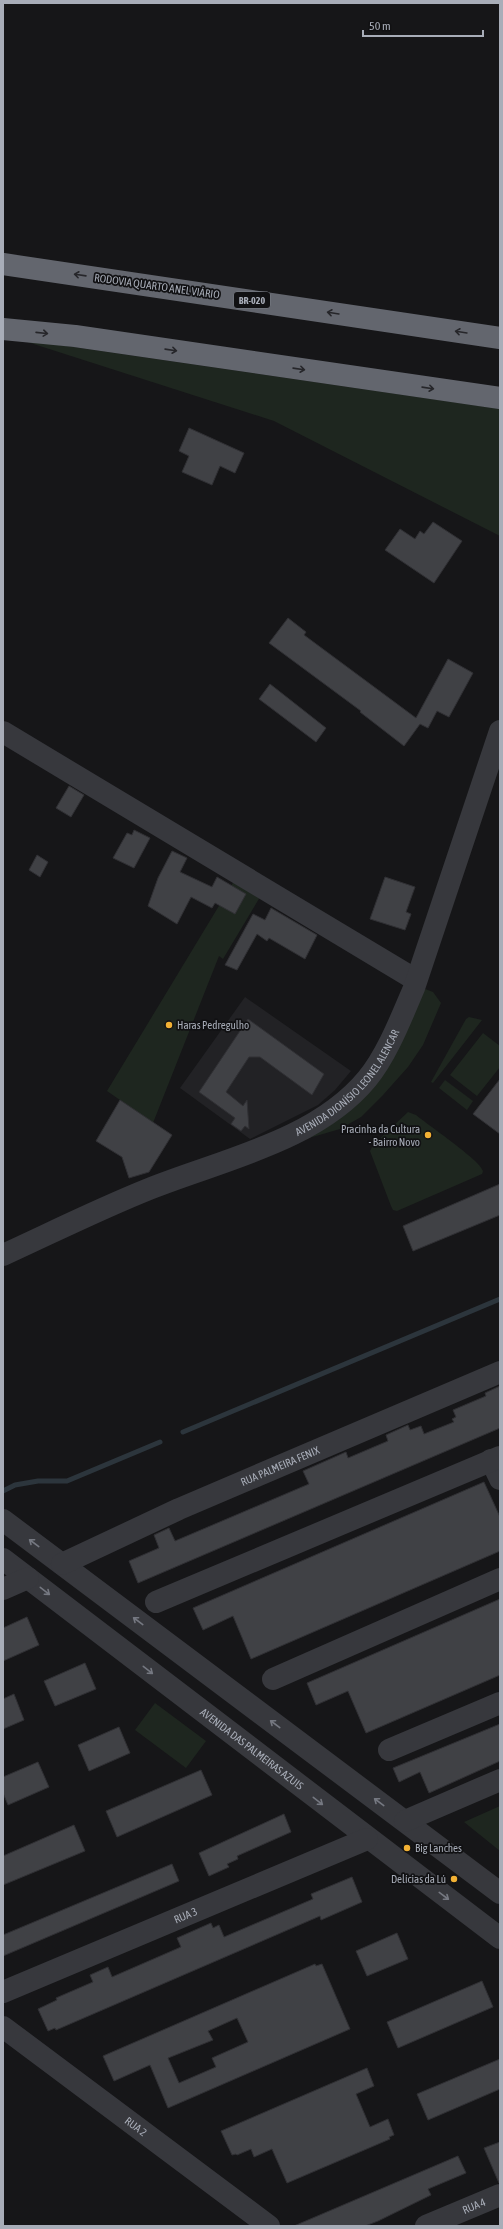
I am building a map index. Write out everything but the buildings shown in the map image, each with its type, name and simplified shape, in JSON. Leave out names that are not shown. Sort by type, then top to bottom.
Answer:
[{"type":"highway","name":"RODOVIA QUARTO ANEL VIÁRIO","points":[[3,264],[500,338]]},
{"type":"highway","points":[[3,329],[75,336],[500,398]]},
{"type":"street","name":"AVENIDA DIONÍSIO LEONEL ALENCAR","points":[[3,1255],[148,1189],[287,1138],[331,1114],[368,1079],[397,1029],[416,980],[500,731]]},
{"type":"street","points":[[3,732],[416,980]]},
{"type":"street","name":"RUA PALMEIRA FENIX","points":[[62,1564],[178,1509],[500,1372]]},
{"type":"street","points":[[156,1602],[497,1465]]},
{"type":"street","points":[[3,1520],[500,1893]]},
{"type":"street","name":"AVENIDA DAS PALMEIRAS AZUIS","points":[[3,1559],[367,1839],[500,1938]]},
{"type":"street","points":[[3,1589],[28,1578]]},
{"type":"street","points":[[272,1679],[500,1579]]},
{"type":"street","points":[[389,1750],[500,1703]]},
{"type":"street","points":[[405,1821],[500,1780]]},
{"type":"street","name":"RUA 3","points":[[3,1992],[367,1839]]},
{"type":"street","name":"RUA 2","points":[[3,2027],[269,2226]]},
{"type":"street","name":"RUA 4","points":[[426,2226],[500,2195]]},
{"type":"shaded area","points":[[18,339],[500,409],[500,536],[274,421]]},
{"type":"shaded area","name":"Haras Pedregulho","points":[[234,881],[260,897],[223,959],[219,956],[153,1123],[107,1091]]},
{"type":"shaded area","points":[[420,987],[433,992],[441,1003],[423,1045],[408,1067],[361,1117],[340,1129],[309,1138],[335,1120]]},
{"type":"shaded area","points":[[245,997],[351,1071],[335,1090],[318,1105],[250,1139],[180,1088]]},
{"type":"shaded area","points":[[469,1017],[482,1020],[433,1083],[431,1082],[466,1019]]},
{"type":"shaded area","points":[[483,1033],[500,1046],[500,1067],[477,1096],[450,1075]]},
{"type":"shaded area","points":[[445,1080],[473,1101],[467,1110],[439,1088]]},
{"type":"shaded area","points":[[408,1112],[416,1115],[464,1151],[480,1166],[483,1171],[482,1174],[397,1211],[393,1210],[391,1206],[370,1151],[373,1145]]},
{"type":"shaded area","points":[[155,1703],[206,1741],[186,1768],[135,1730]]},
{"type":"shaded area","points":[[500,1806],[500,1851],[464,1822]]},
{"type":"waterway","points":[[183,1432],[500,1299]]},
{"type":"waterway","points":[[3,1491],[15,1485],[38,1481],[67,1481],[160,1442]]},
{"type":"place","name":"Haras Pedregulho","points":[[169,1025]]},
{"type":"place","name":"Pracinha da Cultura - Bairro Novo","points":[[428,1135]]},
{"type":"place","name":"Big Lanches","points":[[407,1848]]},
{"type":"place","name":"Delícias da Lú","points":[[454,1879]]}]
